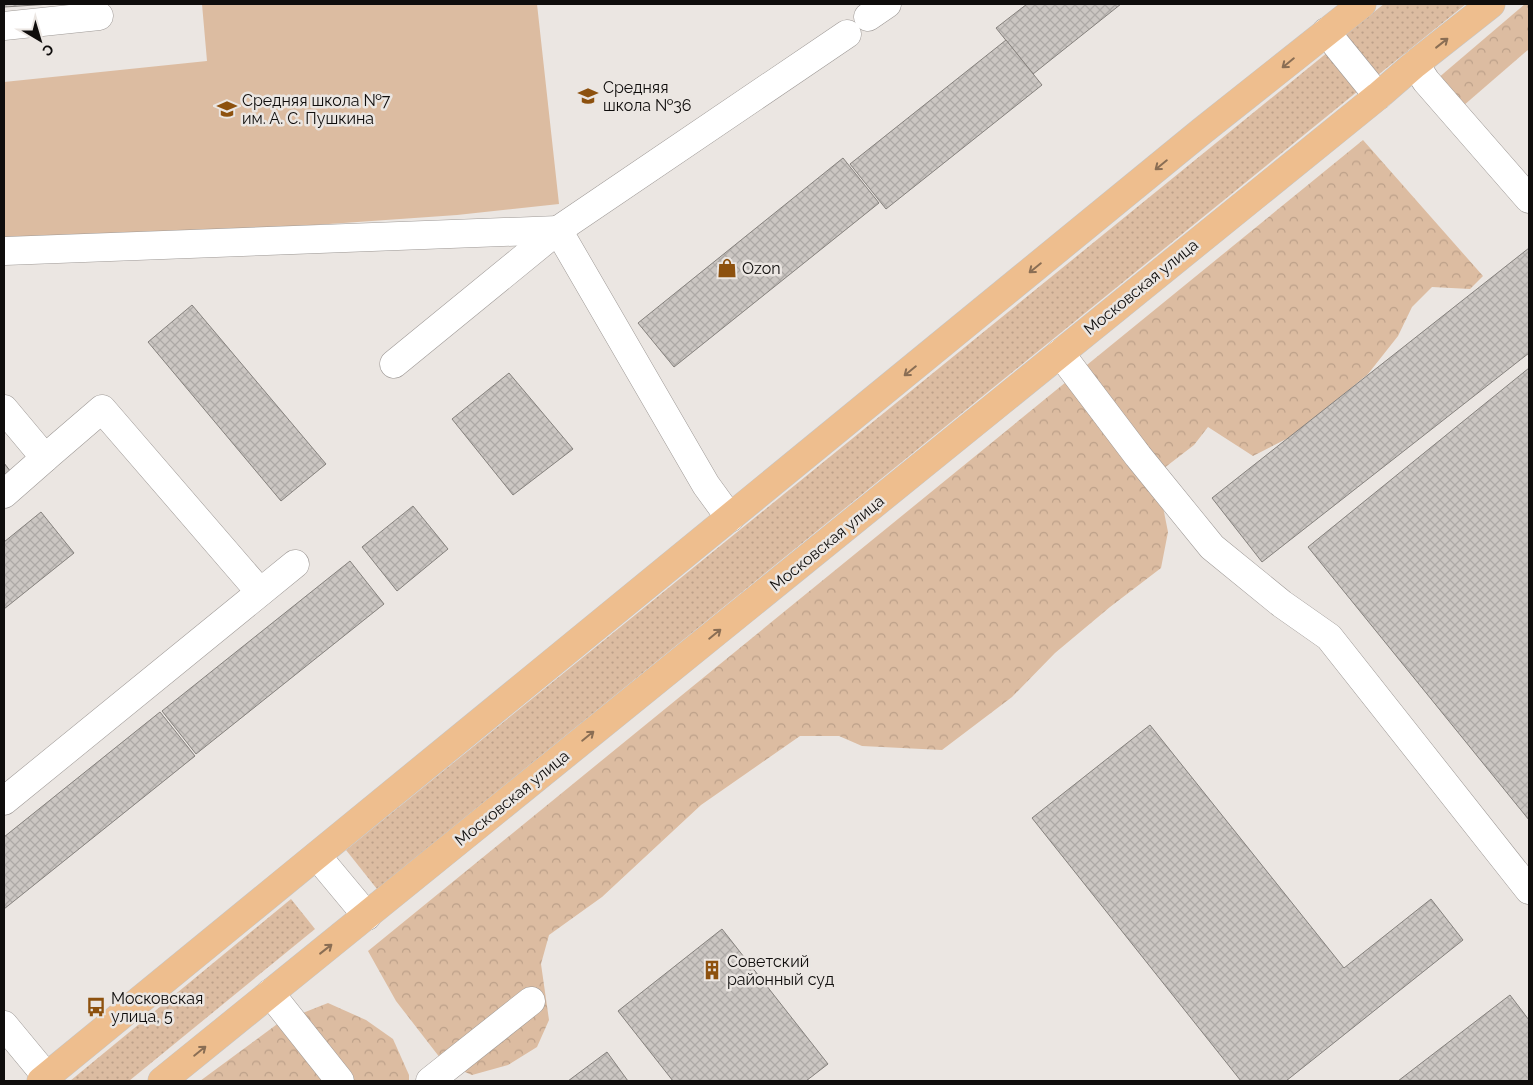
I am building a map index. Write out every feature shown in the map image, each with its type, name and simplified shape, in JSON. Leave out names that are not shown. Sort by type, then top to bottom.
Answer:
[{"type":"main road","points":[[44,1079],[1202,131],[1362,4]]},
{"type":"main road","name":"Московская улица","points":[[162,1081],[1378,96],[1414,64],[1491,4]]},
{"type":"street","points":[[4,26],[100,16]]},
{"type":"street","points":[[1326,32],[1378,96]]},
{"type":"street","points":[[394,364],[558,230],[846,34]]},
{"type":"street","points":[[1414,64],[1426,81],[1529,200]]},
{"type":"street","points":[[558,230],[706,485],[730,518]]},
{"type":"street","points":[[5,251],[558,230]]},
{"type":"street","points":[[1060,353],[1138,456],[1212,547],[1282,604],[1329,637],[1529,890]]},
{"type":"street","points":[[4,409],[45,458]]},
{"type":"street","points":[[4,494],[102,409],[260,592]]},
{"type":"street","points":[[4,801],[295,564]]},
{"type":"street","points":[[317,856],[367,916]]},
{"type":"street","points":[[270,993],[340,1081]]},
{"type":"street","points":[[430,1081],[531,1001]]},
{"type":"street","points":[[4,1025],[44,1079]]},
{"type":"green space","name":"Средняя школа №7 им. А. С. Пушкина","points":[[202,4],[537,4],[559,204],[457,215],[4,247],[4,82],[207,61]]},
{"type":"green space","points":[[1384,4],[1466,4],[1378,75],[1346,34]]},
{"type":"green space","points":[[1525,4],[1529,4],[1529,49],[1463,106],[1437,79]]},
{"type":"green space","points":[[1328,52],[1358,91],[377,889],[346,850]]},
{"type":"green space","points":[[1363,140],[1483,276],[1470,289],[1432,287],[1412,307],[1398,336],[1368,374],[1294,435],[1253,456],[1208,427],[1194,445],[1159,472],[1168,532],[1161,568],[1055,653],[1012,697],[942,750],[862,746],[839,736],[800,736],[701,805],[602,897],[549,935],[541,964],[549,1020],[537,1047],[508,1065],[472,1075],[444,1063],[396,1001],[368,951]]},
{"type":"green space","points":[[291,899],[315,929],[129,1081],[70,1081]]},
{"type":"green space","points":[[328,1003],[366,1020],[393,1039],[409,1075],[409,1081],[200,1081],[280,1022]]},
{"type":"building","points":[[4,4],[51,4],[4,7]]},
{"type":"building","points":[[1027,4],[1121,4],[1033,74],[996,28]]},
{"type":"building","points":[[1006,40],[1042,85],[886,209],[850,164]]},
{"type":"building","points":[[843,158],[879,203],[674,367],[638,323]]},
{"type":"building","points":[[1529,248],[1529,353],[1262,562],[1212,498]]},
{"type":"building","points":[[192,305],[326,464],[281,501],[148,342]]},
{"type":"building","points":[[1529,368],[1529,820],[1308,547]]},
{"type":"building","points":[[509,373],[573,449],[513,495],[452,419]]},
{"type":"building","points":[[4,463],[11,472],[4,478]]},
{"type":"building","points":[[413,506],[448,549],[397,591],[362,547]]},
{"type":"building","points":[[41,512],[74,553],[4,609],[4,542]]},
{"type":"building","points":[[350,561],[384,604],[196,754],[162,711]]},
{"type":"building","points":[[160,712],[195,756],[4,909],[4,837]]},
{"type":"building","points":[[1150,725],[1344,968],[1431,899],[1463,940],[1286,1081],[1241,1081],[1032,818]]},
{"type":"building","name":"Советский районный суд","points":[[722,929],[828,1064],[806,1081],[673,1081],[618,1011]]},
{"type":"building","points":[[1510,995],[1529,1020],[1529,1081],[1398,1081]]},
{"type":"building","points":[[607,1052],[628,1081],[568,1081]]},
{"type":"place","name":"Средняя школа №36","points":[[588,96]]},
{"type":"place","name":"Средняя школа №7 им. А. С. Пушкина","points":[[227,109]]},
{"type":"place","name":"Ozon","points":[[727,268]]},
{"type":"place","name":"Советский районный суд","points":[[712,970]]},
{"type":"place","name":"Московская улица, 5","points":[[96,1007]]}]
